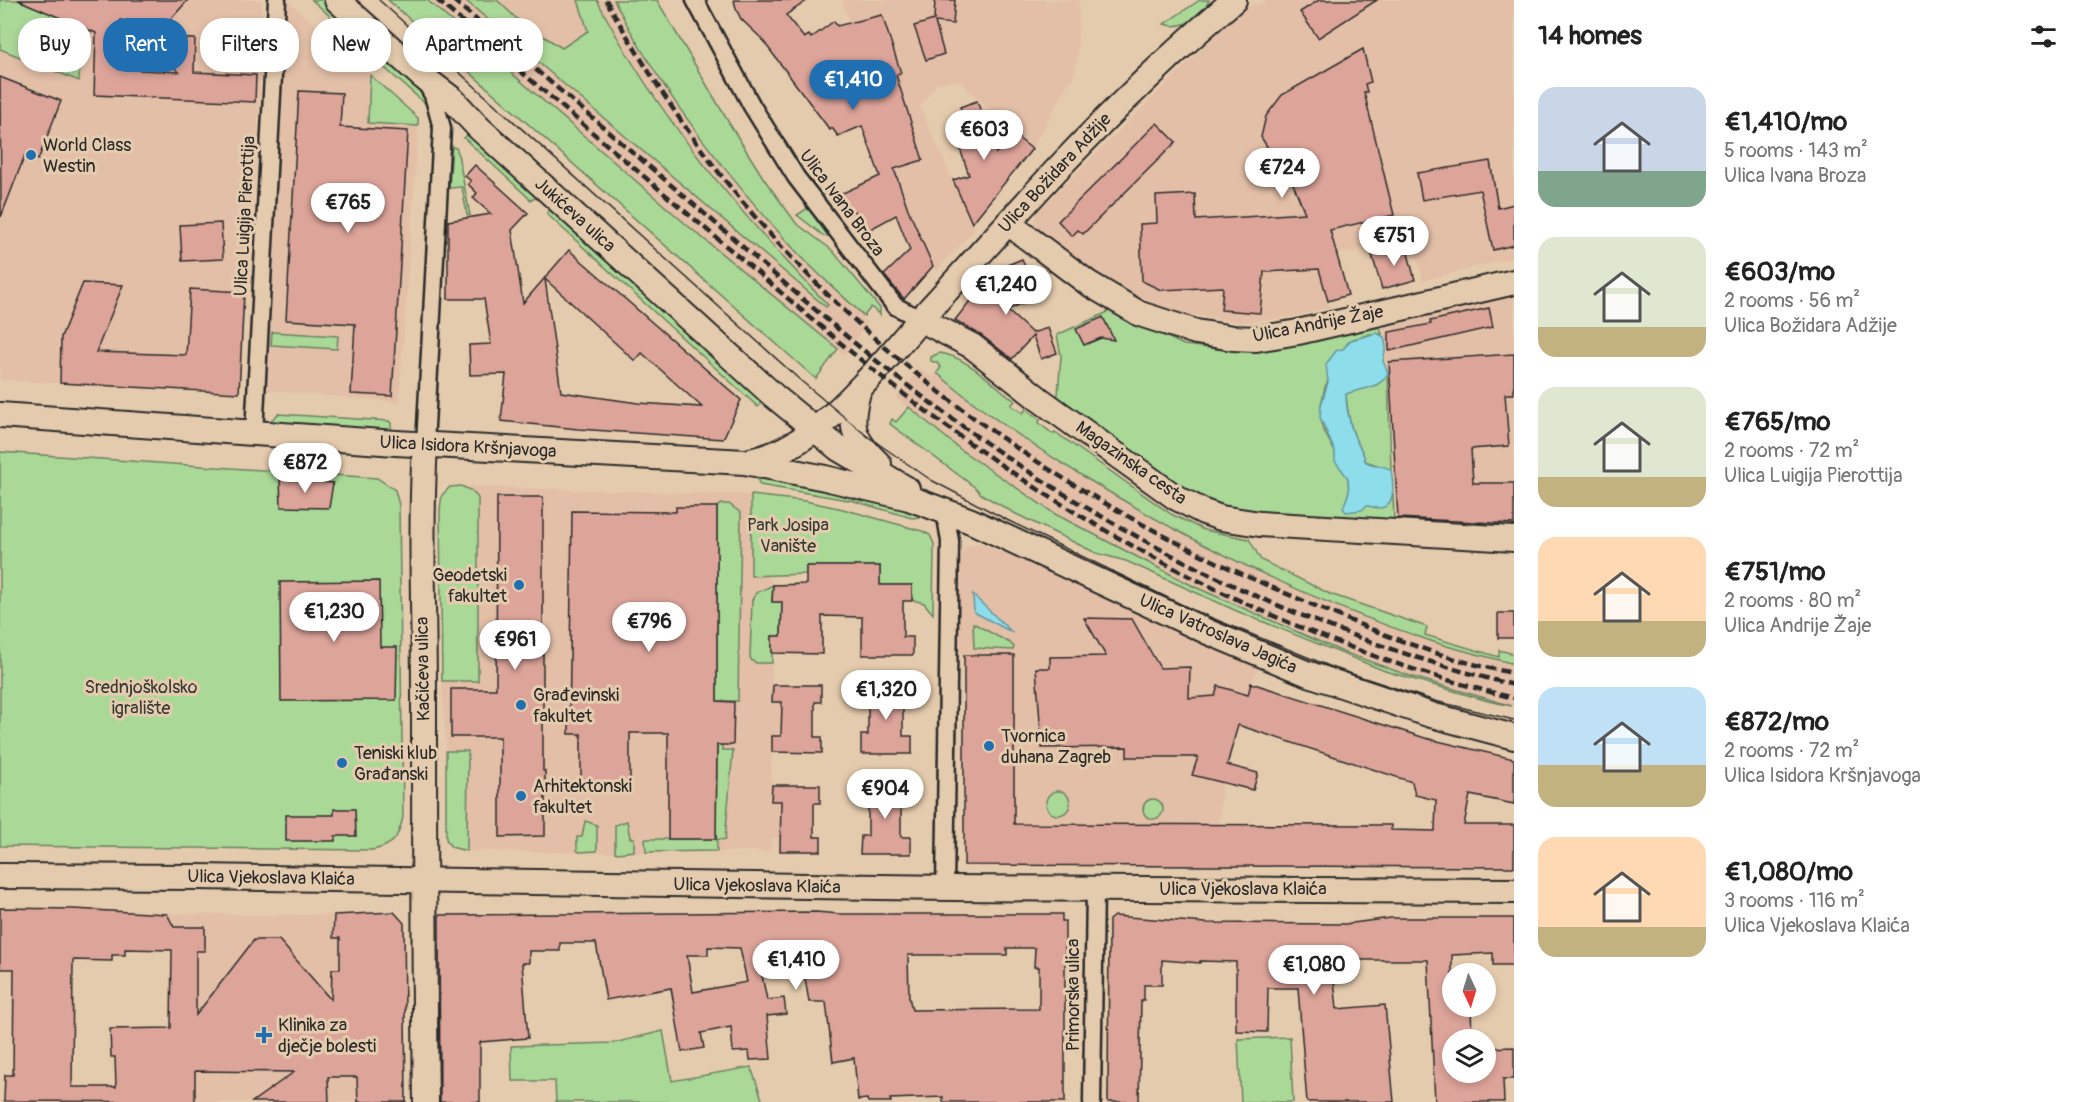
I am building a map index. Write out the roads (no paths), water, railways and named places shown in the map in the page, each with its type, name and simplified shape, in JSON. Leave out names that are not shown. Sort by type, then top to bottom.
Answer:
[{"type":"main road","name":"Jukićeva ulica","points":[[337,0],[423,77],[452,99],[479,128],[774,396],[815,430],[861,463],[892,478]]},
{"type":"main road","name":"Ulica Božidara Adžije","points":[[745,462],[781,452],[799,442],[859,389],[1008,223],[1130,94],[1234,0]]},
{"type":"main road","name":"Ulica Andrije Žaje","points":[[1008,223],[1088,283],[1140,314],[1196,332],[1233,338],[1256,339],[1298,332],[1514,282]]},
{"type":"main road","name":"Magazinska cesta","points":[[920,319],[972,346],[1039,399],[1175,497],[1204,512],[1221,518],[1260,524],[1514,539]]},
{"type":"main road","points":[[859,389],[854,416],[858,439],[864,450],[892,478],[938,508]]},
{"type":"main road","name":"Ulica Isidora Kršnjavoga","points":[[0,415],[425,445],[745,462],[882,491],[938,508]]},
{"type":"main road","name":"Kačićeva ulica","points":[[425,445],[422,518],[426,1102]]},
{"type":"main road","name":"Ulica Vatroslava Jagića","points":[[938,508],[1263,657],[1431,715],[1514,737]]},
{"type":"main road","name":"Ulica Vjekoslava Klaića","points":[[0,876],[945,888],[1514,891]]},
{"type":"street","name":"Ulica Luigija Pierottija","points":[[254,434],[277,0]]},
{"type":"street","name":"Ulica Ivana Broza","points":[[695,0],[757,115],[796,177],[895,306],[920,319]]},
{"type":"street","name":"Kačićeva ulica","points":[[423,77],[433,95],[442,128],[425,445]]},
{"type":"street","points":[[442,128],[444,124],[456,119],[479,128]]},
{"type":"street","points":[[938,508],[950,541],[945,888]]},
{"type":"street","name":"Primorska ulica","points":[[1092,1102],[1095,888]]},
{"type":"water","points":[[1377,333],[1384,337],[1386,347],[1383,361],[1388,373],[1375,385],[1346,394],[1347,405],[1353,433],[1365,461],[1391,470],[1393,492],[1389,503],[1385,506],[1380,508],[1366,506],[1362,510],[1346,512],[1343,508],[1349,492],[1348,478],[1335,461],[1335,452],[1320,417],[1328,382],[1326,364],[1337,350],[1343,349],[1351,340]]},
{"type":"water","points":[[973,595],[1013,633],[974,612]]},
{"type":"tram line","points":[[379,0],[800,380],[867,436],[931,480],[1009,521],[1195,611],[1334,668],[1435,701],[1514,720]]},
{"type":"railway","points":[[437,0],[861,360],[968,442],[1040,490],[1114,535],[1191,577],[1270,614],[1350,647],[1431,675],[1514,698]]},
{"type":"railway","points":[[453,0],[858,345],[911,388],[1005,456],[1072,499],[1142,539],[1213,576],[1286,609],[1437,664],[1514,685]]},
{"type":"railway","points":[[606,0],[650,73],[697,144],[732,189],[790,256],[854,319],[921,377],[992,431],[1067,480],[1144,525],[1223,565],[1407,643],[1460,660],[1514,673]]},
{"type":"place","name":"World Class Westin","points":[[31,155]]},
{"type":"place","name":"Geodetski fakultet","points":[[519,585]]},
{"type":"place","name":"Građevinski fakultet","points":[[521,705]]},
{"type":"place","name":"Tvornica duhana Zagreb","points":[[989,746]]},
{"type":"place","name":"Teniski klub Građanski","points":[[342,763]]},
{"type":"place","name":"Arhitektonski fakultet","points":[[521,796]]},
{"type":"place","name":"Klinika za dječje bolesti","points":[[264,1035]]},
{"type":"park label","name":"Park Josipa Vanište","points":[[788,535]]},
{"type":"park label","name":"Srednjoškolsko igralište","points":[[141,697]]}]
